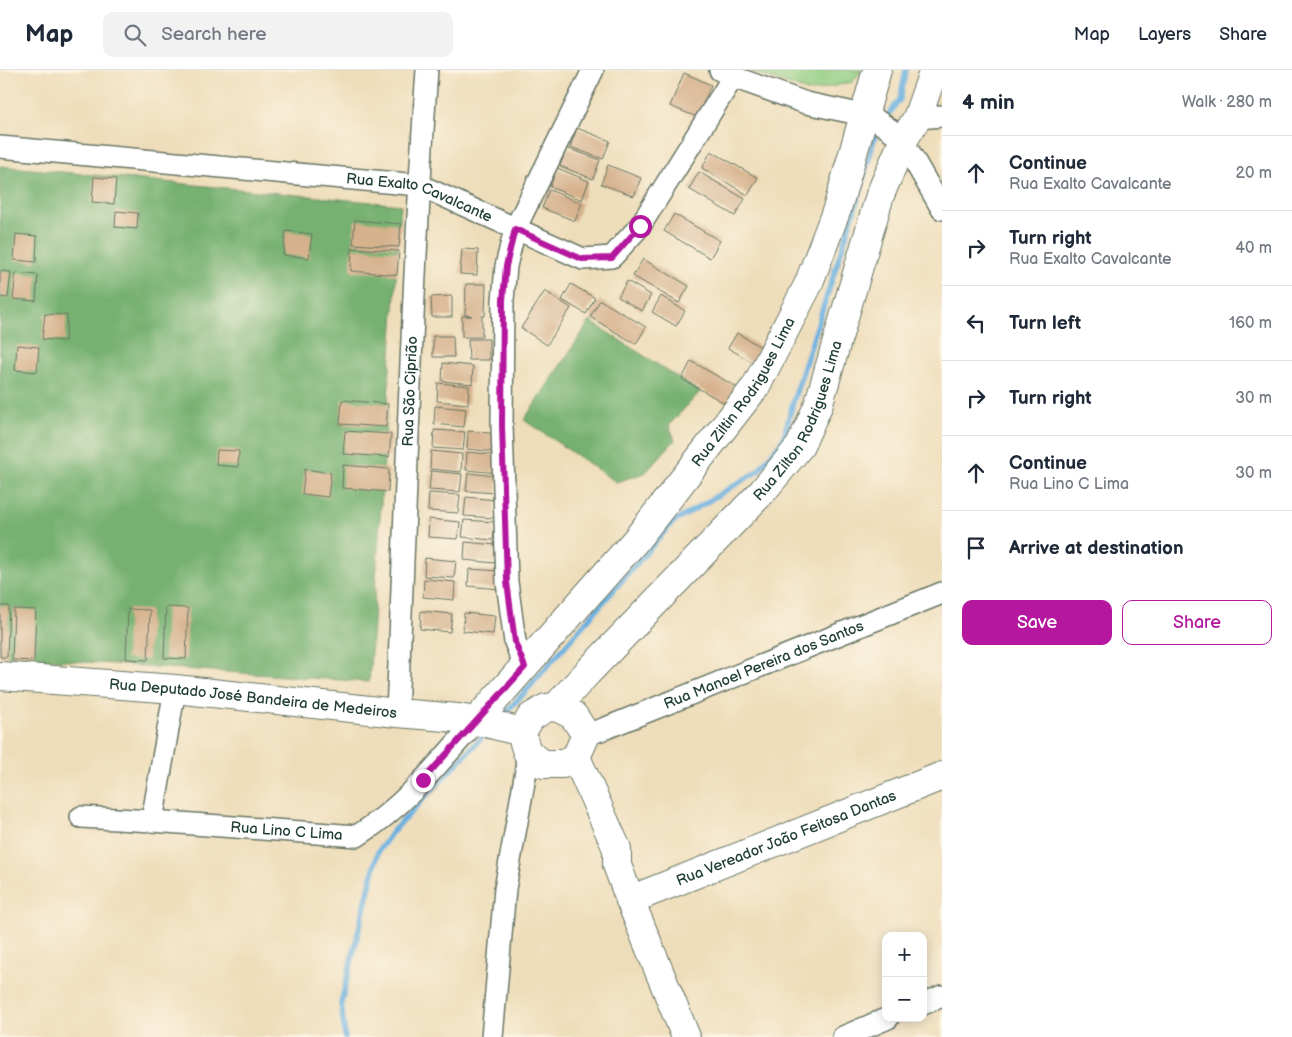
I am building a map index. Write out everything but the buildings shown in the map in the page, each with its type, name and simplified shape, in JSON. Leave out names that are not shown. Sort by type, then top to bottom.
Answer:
[{"type":"street","name":"Rua São Ciprião","points":[[397,713],[419,185],[427,70]]},
{"type":"street","points":[[593,70],[515,229],[506,266],[503,300],[502,426],[507,582],[515,642],[539,689],[573,715],[575,752],[617,849],[617,865],[686,1037]]},
{"type":"street","name":"Rua Ziltin Rodrigues Lima","points":[[539,689],[636,540],[756,386],[808,285],[870,117],[877,70]]},
{"type":"street","name":"Rua Zilton Rodrigues Lima","points":[[503,731],[539,689],[588,672],[762,492],[800,446],[818,406],[880,195],[914,127],[934,70]]},
{"type":"street","name":"Rua Exalto Cavalcante","points":[[0,147],[419,185],[582,259],[612,258],[640,226],[726,73]]},
{"type":"street","points":[[726,73],[806,103],[914,127],[942,209]]},
{"type":"street","name":"Rua Manoel Pereira dos Santos","points":[[575,752],[624,721],[942,593]]},
{"type":"street","name":"Rua Deputado José Bandeira de Medeiros","points":[[0,676],[175,689],[397,713],[503,731]]},
{"type":"street","points":[[152,821],[175,689]]},
{"type":"street","points":[[503,731],[530,717],[539,689]]},
{"type":"street","points":[[503,731],[543,764],[575,752]]},
{"type":"street","points":[[492,1037],[505,889],[526,771],[503,731]]},
{"type":"street","name":"Rua Lino C Lima","points":[[81,817],[356,836],[375,825],[423,780],[503,731]]},
{"type":"street","name":"Rua Vereador João Feitosa Dantas","points":[[630,900],[942,776]]},
{"type":"street","points":[[927,1002],[942,996]]},
{"type":"street","points":[[846,1036],[882,1021]]},
{"type":"green space","points":[[747,70],[862,70],[852,82],[810,92]]},
{"type":"green space","points":[[0,166],[401,205],[369,682],[0,656]]},
{"type":"green space","points":[[590,321],[700,392],[669,425],[675,440],[645,473],[616,482],[524,420]]},
{"type":"waterway","points":[[500,718],[525,692],[672,523],[758,471],[783,440],[793,402],[859,195],[876,132],[900,99],[906,70]]},
{"type":"waterway","points":[[345,1037],[341,1003],[378,852],[392,832],[487,732]]},
{"type":"route","points":[[423,780],[525,667],[515,642],[507,582],[502,426],[503,300],[506,266],[515,229],[582,259],[612,258],[640,226]]}]
